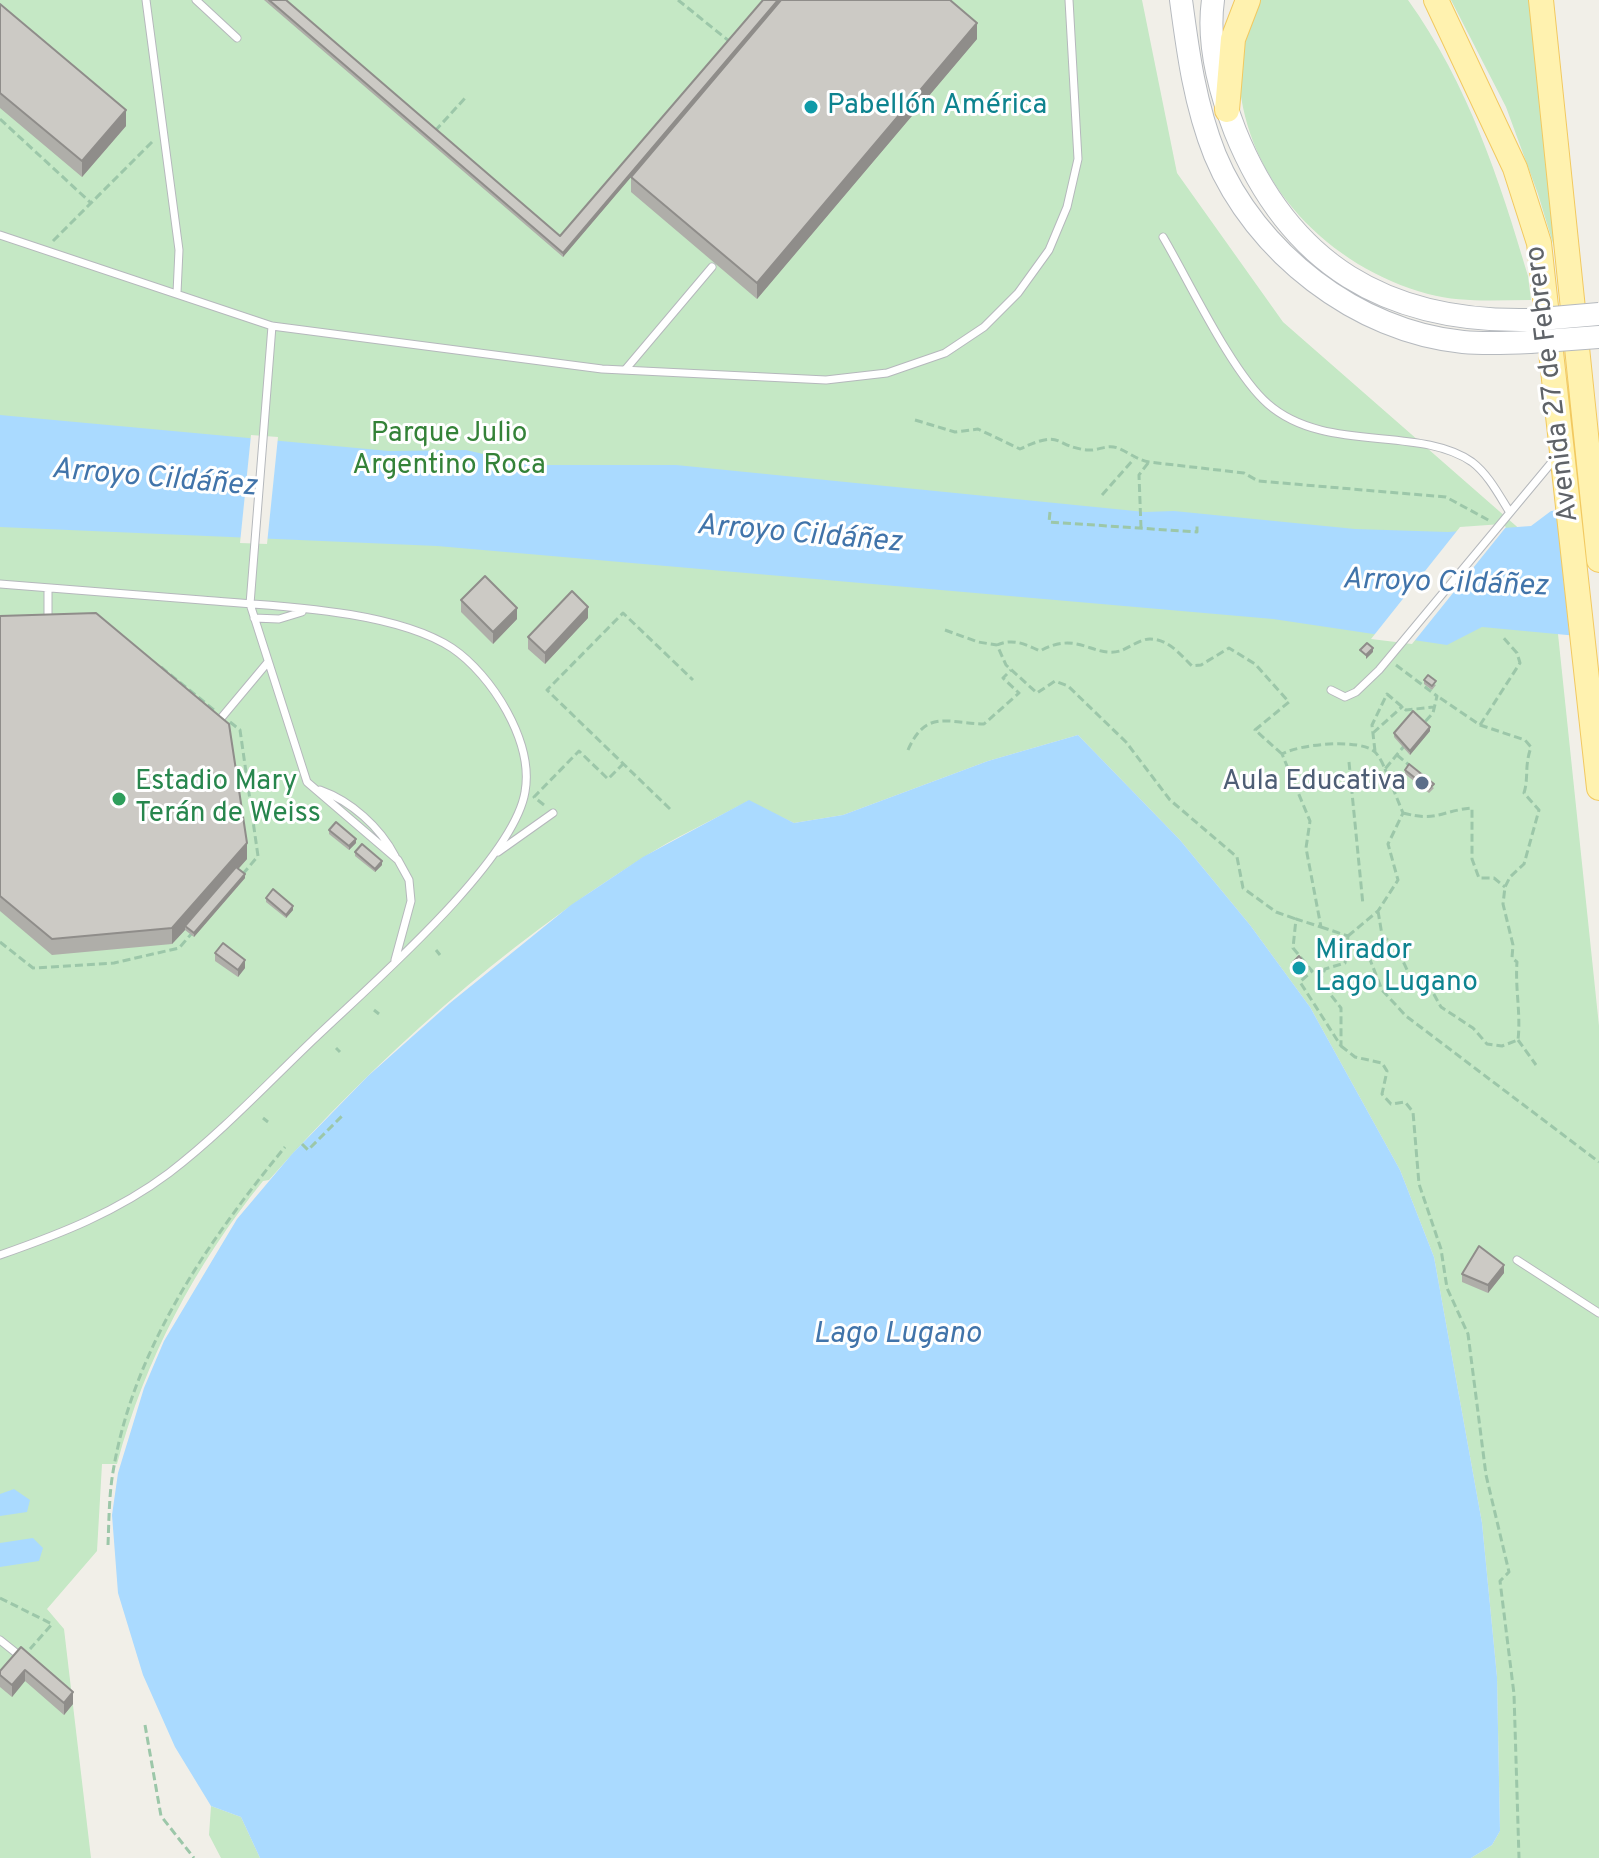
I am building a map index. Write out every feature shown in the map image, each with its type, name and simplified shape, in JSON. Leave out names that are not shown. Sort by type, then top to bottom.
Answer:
[{"type":"main road","points":[[1181,0],[1196,94],[1216,157],[1249,215],[1290,262],[1348,303],[1426,335],[1460,342],[1530,331],[1599,314]]},
{"type":"main road","points":[[1213,0],[1216,62],[1227,110],[1245,154],[1269,198],[1307,244],[1331,265],[1384,296],[1434,313],[1530,331],[1599,337]]},
{"type":"main road","points":[[1227,110],[1233,39],[1248,0]]},
{"type":"main road","points":[[1423,0],[1455,36]]},
{"type":"main road","name":"Avenida 27 de Febrero","points":[[1436,0],[1515,168],[1539,243],[1563,448],[1599,560]]},
{"type":"main road","name":"Avenida 27 de Febrero","points":[[1541,0],[1586,436],[1581,504],[1587,670],[1599,788]]},
{"type":"lane","points":[[146,0],[179,250],[177,293]]},
{"type":"lane","points":[[196,0],[237,38]]},
{"type":"lane","points":[[0,235],[272,326],[625,370],[826,380],[887,373],[945,353],[984,327],[1018,293],[1049,250],[1067,207],[1078,159],[1069,0]]},
{"type":"lane","points":[[1163,237],[1243,373],[1268,404],[1298,423],[1333,433],[1445,450],[1472,463],[1509,511]]},
{"type":"lane","points":[[625,370],[712,267]]},
{"type":"lane","points":[[272,326],[250,604],[307,782],[398,860],[409,880],[411,901],[394,962]]},
{"type":"lane","points":[[1331,690],[1345,697],[1356,692],[1563,448],[1586,436]]},
{"type":"lane","points":[[0,584],[308,610],[414,629],[453,649],[497,695],[526,752],[525,792],[511,830],[471,883],[233,1117],[168,1173],[85,1225],[0,1255]]},
{"type":"lane","points":[[48,588],[48,620]]},
{"type":"lane","points":[[254,618],[279,619],[308,610]]},
{"type":"lane","points":[[222,717],[268,662]]},
{"type":"lane","points":[[490,858],[553,813]]},
{"type":"lane","points":[[1517,1260],[1599,1313]]},
{"type":"lane","points":[[0,1640],[20,1656]]},
{"type":"path","points":[[678,0],[735,46]]},
{"type":"path","points":[[433,134],[466,97]]},
{"type":"path","points":[[0,119],[91,203]]},
{"type":"path","points":[[44,250],[164,131]]},
{"type":"path","points":[[915,420],[955,432],[978,429],[1020,449],[1053,438],[1089,451],[1103,446],[1118,447],[1134,459],[1244,473],[1258,481],[1446,497],[1496,526]]},
{"type":"path","points":[[1102,495],[1134,459]]},
{"type":"path","points":[[1141,528],[1139,475],[1149,462]]},
{"type":"path","points":[[1050,512],[1049,522],[1197,532],[1197,523]]},
{"type":"path","points":[[670,809],[547,690],[623,613],[693,680]]},
{"type":"path","points":[[945,630],[978,642],[997,645],[1019,642],[1040,651],[1053,643],[1071,641],[1117,652],[1148,639],[1171,646],[1192,666],[1201,665],[1229,648],[1255,664],[1289,702],[1255,730],[1282,754],[1310,821],[1306,848],[1321,927]]},
{"type":"path","points":[[1480,725],[1520,663],[1517,653],[1502,636]]},
{"type":"path","points":[[997,645],[1011,670],[1037,693],[1055,681],[1068,686],[1126,742],[1170,800],[1237,857],[1243,888],[1276,912],[1348,936]]},
{"type":"path","points":[[1391,653],[1395,664],[1480,725],[1525,740],[1531,747],[1523,770],[1527,782],[1524,793],[1539,810],[1524,864],[1510,877],[1505,887],[1506,927],[1513,945],[1512,958],[1517,962],[1515,996],[1520,1016],[1518,1040],[1536,1065]]},
{"type":"path","points":[[154,661],[240,730],[258,856],[238,879]]},
{"type":"path","points":[[908,750],[916,731],[929,722],[949,720],[984,724],[1000,713],[1019,693],[1003,678],[1011,670]]},
{"type":"path","points":[[1434,707],[1406,710],[1387,694],[1372,725],[1375,751],[1403,813],[1388,844],[1398,880],[1378,911],[1348,936],[1345,963],[1312,971],[1300,982],[1341,1046],[1355,1057],[1382,1063],[1387,1071],[1382,1094],[1391,1104],[1405,1102],[1413,1112],[1419,1184],[1441,1249],[1447,1288],[1468,1334],[1486,1475],[1508,1555],[1509,1572],[1500,1581],[1508,1616],[1514,1694],[1519,1858]]},
{"type":"path","points":[[1415,734],[1434,707],[1437,696]]},
{"type":"path","points":[[1373,733],[1403,706]]},
{"type":"path","points":[[1282,754],[1296,746],[1313,744],[1333,746],[1352,743],[1375,751]]},
{"type":"path","points":[[1385,769],[1406,744]]},
{"type":"path","points":[[553,813],[534,797],[579,751],[608,779],[624,763]]},
{"type":"path","points":[[1397,755],[1415,770]]},
{"type":"path","points":[[1349,762],[1363,905]]},
{"type":"path","points":[[1403,813],[1429,820],[1455,810],[1472,808],[1472,859],[1479,878],[1494,878],[1505,887]]},
{"type":"path","points":[[1378,911],[1382,935],[1397,948],[1414,985],[1431,989],[1441,1007],[1473,1028],[1487,1044],[1502,1046],[1518,1040]]},
{"type":"path","points":[[1296,919],[1293,948],[1312,971]]},
{"type":"path","points":[[0,942],[33,968],[114,963],[179,948],[199,925]]},
{"type":"path","points":[[436,950],[440,955]]},
{"type":"path","points":[[1369,957],[1382,990],[1406,1016],[1599,1162]]},
{"type":"path","points":[[1325,969],[1320,981],[1341,1008],[1341,1046]]},
{"type":"path","points":[[374,1010],[379,1014]]},
{"type":"path","points":[[302,1144],[308,1150],[342,1116]]},
{"type":"path","points":[[108,1545],[113,1472],[140,1372],[174,1306],[221,1231],[285,1147]]},
{"type":"path","points":[[0,1598],[52,1624],[20,1656]]},
{"type":"path","points":[[145,1725],[161,1816],[194,1858]]},
{"type":"green space","name":"Parque Julio Argentino Roca","points":[[0,0],[1142,0],[1177,173],[1283,322],[1523,532],[1558,634],[1599,1026],[1599,1858],[1471,1858],[1492,1845],[1500,1831],[1497,1677],[1482,1523],[1434,1257],[1400,1170],[1310,1007],[1250,925],[1180,840],[1078,735],[988,761],[843,815],[794,823],[748,801],[667,843],[540,928],[443,1006],[353,1091],[269,1180],[263,1181],[215,1246],[175,1315],[142,1387],[117,1464],[102,1464],[97,1551],[47,1609],[64,1629],[91,1858],[0,1858]]},
{"type":"green space","points":[[1257,0],[1408,0],[1448,65],[1480,133],[1517,239],[1528,276],[1531,300],[1454,299],[1428,294],[1392,281],[1358,264],[1299,215],[1276,185],[1258,152],[1245,116],[1239,61],[1251,6]]},
{"type":"green space","points":[[1451,0],[1532,0],[1561,270],[1538,194],[1506,107]]},
{"type":"green space","points":[[211,1806],[241,1817],[260,1858],[221,1858],[209,1835]]},
{"type":"water","name":"Arroyo Cildáñez","points":[[0,415],[389,451],[466,450],[531,465],[676,465],[1145,512],[1174,511],[1355,529],[1448,532],[1531,526],[1551,511],[1599,507],[1599,638],[1482,627],[1447,645],[1273,619],[437,546],[0,527]]},
{"type":"water","name":"Lago Lugano","points":[[1078,735],[1180,840],[1250,925],[1310,1007],[1400,1170],[1434,1257],[1482,1523],[1497,1677],[1500,1831],[1492,1845],[1471,1858],[260,1858],[241,1817],[211,1806],[175,1747],[143,1675],[118,1593],[112,1515],[118,1473],[144,1388],[164,1341],[237,1219],[292,1154],[368,1076],[450,1003],[571,905],[643,857],[749,800],[794,823],[843,815],[988,761]]},
{"type":"water","points":[[14,1489],[30,1500],[27,1512],[0,1516],[0,1494]]},
{"type":"water","points":[[33,1538],[43,1548],[39,1561],[0,1567],[0,1543]]},
{"type":"pier","points":[[251,435],[278,437],[267,544],[240,543]]},
{"type":"pier","points":[[1599,505],[1599,642],[1570,639],[1556,509]]},
{"type":"pier","points":[[1502,524],[1506,527],[1412,644],[1371,639],[1460,527]]},
{"type":"building","points":[[269,0],[286,0],[560,236],[763,0],[778,0],[563,253]]},
{"type":"building","name":"Pabellón América","points":[[781,0],[950,0],[977,23],[757,283],[631,177]]},
{"type":"building","points":[[0,4],[126,110],[82,161],[0,93]]},
{"type":"building","points":[[485,576],[517,608],[493,632],[461,600]]},
{"type":"building","points":[[572,591],[588,607],[545,653],[528,637]]},
{"type":"building","name":"Estadio Mary Terán de Weiss","points":[[96,613],[229,724],[247,843],[172,928],[52,939],[0,896],[0,616]]},
{"type":"building","points":[[1367,643],[1373,648],[1366,655],[1360,650]]},
{"type":"building","points":[[1428,675],[1436,681],[1432,686],[1424,680]]},
{"type":"building","points":[[1413,711],[1430,727],[1410,751],[1394,733]]},
{"type":"building","points":[[1409,764],[1434,784],[1429,789],[1405,770]]},
{"type":"building","points":[[336,822],[356,839],[349,846],[329,830]]},
{"type":"building","points":[[362,844],[382,861],[375,869],[355,852]]},
{"type":"building","points":[[236,867],[245,874],[194,933],[185,926]]},
{"type":"building","points":[[273,889],[293,906],[286,915],[266,898]]},
{"type":"building","points":[[223,943],[245,960],[238,970],[215,953]]},
{"type":"building","points":[[1299,956],[1307,966],[1300,972],[1292,963]]},
{"type":"building","points":[[1479,1246],[1504,1265],[1488,1285],[1462,1274]]},
{"type":"building","points":[[21,1647],[73,1692],[64,1703],[25,1670],[12,1685],[0,1675]]},
{"type":"place","name":"Pabellón América","points":[[811,107]]},
{"type":"place","name":"Aula Educativa","points":[[1422,783]]},
{"type":"place","name":"Estadio Mary Terán de Weiss","points":[[119,799]]},
{"type":"place","name":"Mirador Lago Lugano","points":[[1299,968]]}]
